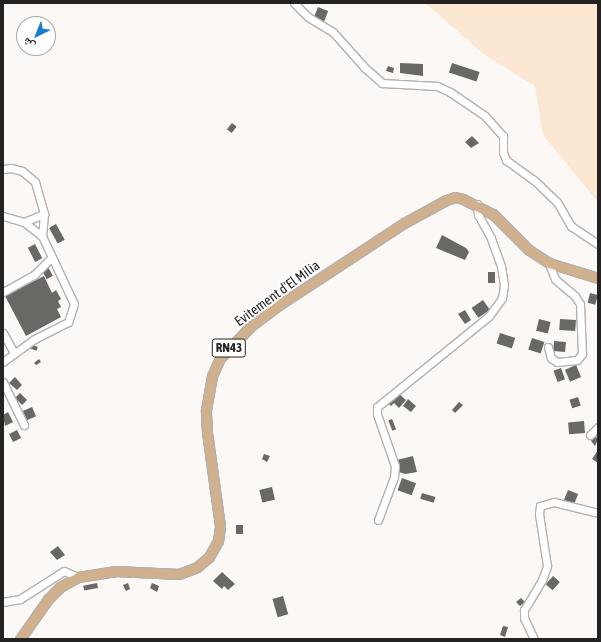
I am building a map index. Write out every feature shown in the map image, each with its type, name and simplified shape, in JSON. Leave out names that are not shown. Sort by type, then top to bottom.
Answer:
[{"type":"main road","name":"Evitement d'El Milia","points":[[20,639],[48,599],[60,587],[78,577],[97,572],[115,571],[179,574],[201,564],[214,550],[220,535],[206,410],[212,376],[220,358],[251,326],[279,305],[437,204],[455,197],[477,204],[493,214],[530,250],[549,263],[598,278]]},
{"type":"street","points":[[294,3],[308,17],[333,32],[365,68],[382,83],[437,86],[450,92],[485,116],[503,136],[503,152],[506,160],[534,180],[557,202],[571,226],[598,244]]},
{"type":"street","points":[[3,169],[11,168],[22,171],[35,182],[44,214],[42,236]]},
{"type":"street","points":[[378,520],[394,477],[396,466],[376,408],[489,316],[502,298],[504,285],[500,266],[491,238],[478,215],[477,204]]},
{"type":"street","points":[[24,222],[44,214]]},
{"type":"street","points":[[3,216],[24,222],[42,236],[69,292],[74,311],[68,322],[13,351],[3,362]]},
{"type":"street","points":[[3,292],[34,275],[52,257]]},
{"type":"street","points":[[548,347],[551,358],[557,362],[577,360],[582,354],[580,304],[575,296],[555,279],[549,263]]},
{"type":"street","points":[[3,333],[13,351]]},
{"type":"street","points":[[3,382],[24,425]]},
{"type":"street","points":[[590,435],[598,427]]},
{"type":"street","points":[[534,639],[524,618],[524,610],[542,580],[547,566],[539,510],[544,504],[554,502],[598,513]]},
{"type":"street","points":[[3,602],[20,599],[64,571],[78,577]]},
{"type":"shaded area","points":[[425,3],[598,3],[598,202],[543,135],[535,86],[485,55]]},
{"type":"building","points":[[318,7],[328,11],[324,22],[314,18]]},
{"type":"building","points":[[400,63],[423,64],[423,76],[400,73]]},
{"type":"building","points":[[452,63],[480,72],[476,81],[449,73]]},
{"type":"building","points":[[388,66],[394,68],[393,73],[386,71]]},
{"type":"building","points":[[232,123],[237,127],[232,133],[227,129]]},
{"type":"building","points":[[472,136],[479,143],[471,148],[465,142]]},
{"type":"building","points":[[56,224],[65,240],[58,244],[49,228]]},
{"type":"building","points":[[442,235],[466,248],[469,252],[465,260],[436,248]]},
{"type":"building","points":[[35,244],[42,258],[35,262],[28,248]]},
{"type":"building","points":[[48,267],[53,276],[47,279],[42,270]]},
{"type":"building","points":[[488,272],[495,272],[495,283],[488,283]]},
{"type":"building","points":[[44,276],[52,293],[56,290],[61,299],[58,301],[61,307],[57,309],[61,317],[26,336],[5,296]]},
{"type":"building","points":[[590,293],[598,295],[595,305],[588,303]]},
{"type":"building","points":[[483,300],[490,310],[478,318],[472,308]]},
{"type":"building","points":[[465,310],[471,320],[465,324],[458,314]]},
{"type":"building","points":[[539,319],[551,322],[548,334],[536,331]]},
{"type":"building","points":[[560,319],[576,320],[575,331],[559,330]]},
{"type":"building","points":[[500,333],[515,338],[512,348],[497,343]]},
{"type":"building","points":[[532,338],[544,342],[541,353],[528,349]]},
{"type":"building","points":[[554,341],[566,342],[565,352],[553,351]]},
{"type":"building","points":[[32,345],[38,347],[36,351],[31,349]]},
{"type":"building","points":[[39,359],[41,362],[36,365],[34,363]]},
{"type":"building","points":[[576,365],[581,377],[570,382],[565,370]]},
{"type":"building","points":[[561,368],[565,379],[558,382],[553,371]]},
{"type":"building","points":[[15,377],[22,385],[17,390],[9,383]]},
{"type":"building","points":[[20,393],[27,400],[22,405],[15,398]]},
{"type":"building","points":[[398,393],[406,400],[399,408],[394,403],[391,406],[388,403]]},
{"type":"building","points":[[578,397],[581,406],[572,408],[569,400]]},
{"type":"building","points":[[408,399],[416,406],[411,412],[403,406]]},
{"type":"building","points":[[459,402],[463,405],[455,413],[452,410]]},
{"type":"building","points":[[32,407],[36,416],[27,420],[23,411]]},
{"type":"building","points":[[8,412],[13,422],[5,426],[3,415]]},
{"type":"building","points":[[392,419],[396,429],[392,431],[388,420]]},
{"type":"building","points":[[584,421],[585,433],[569,434],[568,422]]},
{"type":"building","points":[[17,430],[21,438],[13,442],[9,434]]},
{"type":"building","points":[[595,436],[598,439],[595,446],[591,441]]},
{"type":"building","points":[[598,450],[598,463],[592,459]]},
{"type":"building","points":[[264,454],[270,456],[267,462],[262,459]]},
{"type":"building","points":[[413,456],[417,472],[405,474],[399,472],[397,460]]},
{"type":"building","points":[[402,478],[416,483],[412,495],[398,490]]},
{"type":"building","points":[[272,487],[275,500],[262,503],[259,490]]},
{"type":"building","points":[[568,490],[578,494],[574,504],[564,500]]},
{"type":"building","points":[[422,493],[435,497],[434,503],[420,499]]},
{"type":"building","points":[[236,525],[243,525],[243,534],[236,534]]},
{"type":"building","points":[[58,546],[65,555],[57,560],[50,552]]},
{"type":"building","points":[[222,572],[235,584],[228,590],[224,586],[222,589],[213,581]]},
{"type":"building","points":[[553,576],[560,582],[553,590],[546,584]]},
{"type":"building","points":[[97,583],[98,588],[84,591],[83,586]]},
{"type":"building","points":[[128,583],[130,589],[126,591],[123,585]]},
{"type":"building","points":[[152,583],[159,586],[157,592],[150,588]]},
{"type":"building","points":[[283,596],[288,614],[278,617],[272,599]]},
{"type":"building","points":[[521,598],[525,602],[520,606],[516,602]]},
{"type":"building","points":[[503,626],[508,627],[505,637],[500,635]]}]
